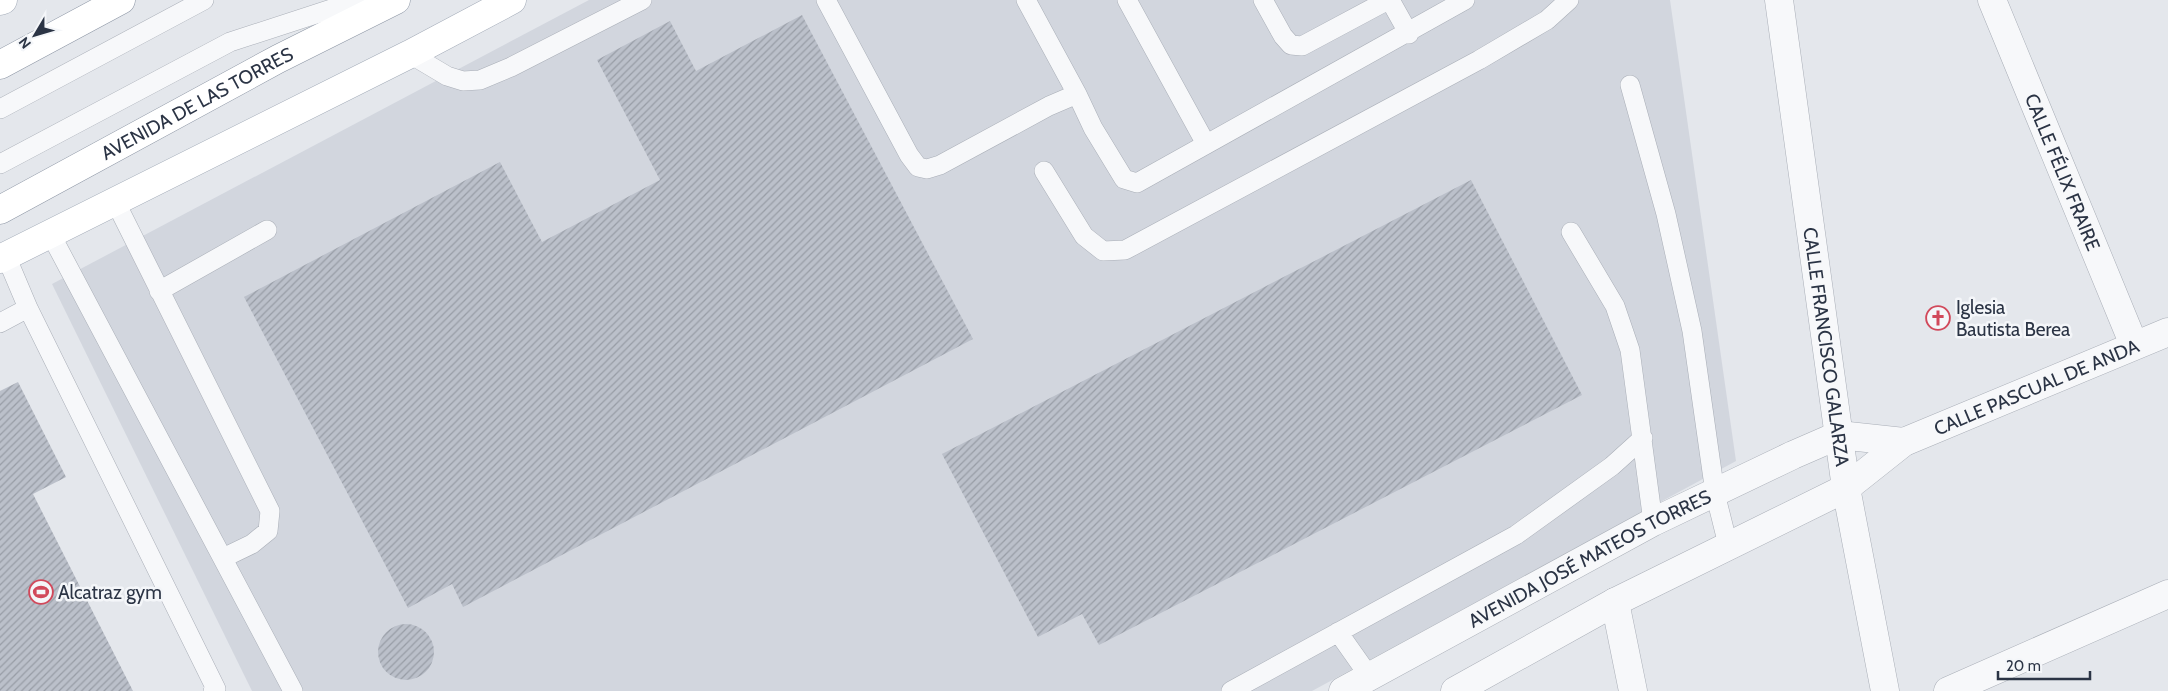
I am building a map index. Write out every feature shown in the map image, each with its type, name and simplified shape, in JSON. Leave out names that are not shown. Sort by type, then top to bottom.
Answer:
[{"type":"main road","points":[[0,65],[121,0]]},
{"type":"main road","name":"AVENIDA DE LAS TORRES","points":[[0,210],[278,59],[396,0]]},
{"type":"main road","points":[[3,258],[115,200],[410,54],[512,0]]},
{"type":"street","name":"CALLE FRANCISCO GALARZA","points":[[1779,0],[1846,488],[1885,691]]},
{"type":"street","name":"CALLE FÉLIX FRAIRE","points":[[1992,0],[2134,345]]},
{"type":"street","name":"CALLE PASCUAL DE ANDA","points":[[1846,488],[1904,442],[2168,332]]},
{"type":"street","name":"CALLE PASCUAL DE ANDA","points":[[1839,435],[1904,442]]},
{"type":"street","name":"AVENIDA JOSÉ MATEOS TORRES","points":[[1343,691],[1372,684],[1653,522],[1839,435]]},
{"type":"street","points":[[1455,691],[1615,602],[1846,488]]},
{"type":"street","points":[[1948,691],[2168,594]]},
{"type":"street","points":[[1615,602],[1633,691]]},
{"type":"lane","points":[[0,108],[204,0]]},
{"type":"lane","points":[[0,164],[230,42],[359,0]]},
{"type":"lane","points":[[410,54],[447,76],[463,81],[480,80],[511,67],[642,0]]},
{"type":"lane","points":[[826,0],[909,155],[918,167],[927,169],[940,165],[1049,106],[1077,94]]},
{"type":"lane","points":[[1026,0],[1077,94],[1093,128],[1124,179],[1137,183],[1409,34],[1465,0]]},
{"type":"lane","points":[[1127,0],[1206,144]]},
{"type":"lane","points":[[1263,0],[1282,36],[1291,45],[1302,46],[1389,0],[1409,34]]},
{"type":"lane","points":[[1044,171],[1084,236],[1103,251],[1125,250],[1479,60],[1547,20],[1569,0]]},
{"type":"lane","points":[[1630,85],[1666,214],[1692,331],[1715,493],[1728,545]]},
{"type":"lane","points":[[115,200],[158,291],[270,511],[268,531],[252,544],[223,558]]},
{"type":"lane","points":[[158,291],[267,230]]},
{"type":"lane","points":[[1571,232],[1615,306],[1630,350],[1653,522]]},
{"type":"lane","points":[[50,233],[294,691]]},
{"type":"lane","points":[[3,258],[215,690]]},
{"type":"lane","points":[[0,323],[28,308]]},
{"type":"lane","points":[[1231,691],[1516,535],[1612,466],[1643,438]]},
{"type":"lane","points":[[1338,632],[1372,684]]},
{"type":"shaded area","points":[[589,0],[1670,0],[1736,461],[1312,691],[252,691],[52,284]]},
{"type":"building","points":[[802,15],[973,339],[463,607],[452,584],[408,608],[244,297],[500,162],[542,242],[660,180],[597,60],[670,21],[696,71]]},
{"type":"building","points":[[1471,180],[1582,395],[1099,645],[1082,614],[1038,637],[942,454]]},
{"type":"building","name":"Alcatraz gym","points":[[18,382],[66,477],[33,494],[133,691],[0,691],[0,391]]},
{"type":"building","points":[[406,624],[417,626],[426,632],[432,641],[434,652],[432,663],[426,672],[417,678],[406,680],[395,678],[386,672],[380,663],[378,652],[380,641],[386,632],[395,626]]},
{"type":"place","name":"Iglesia Bautista Berea","points":[[1938,318]]},
{"type":"place","name":"Alcatraz gym","points":[[41,592]]}]
